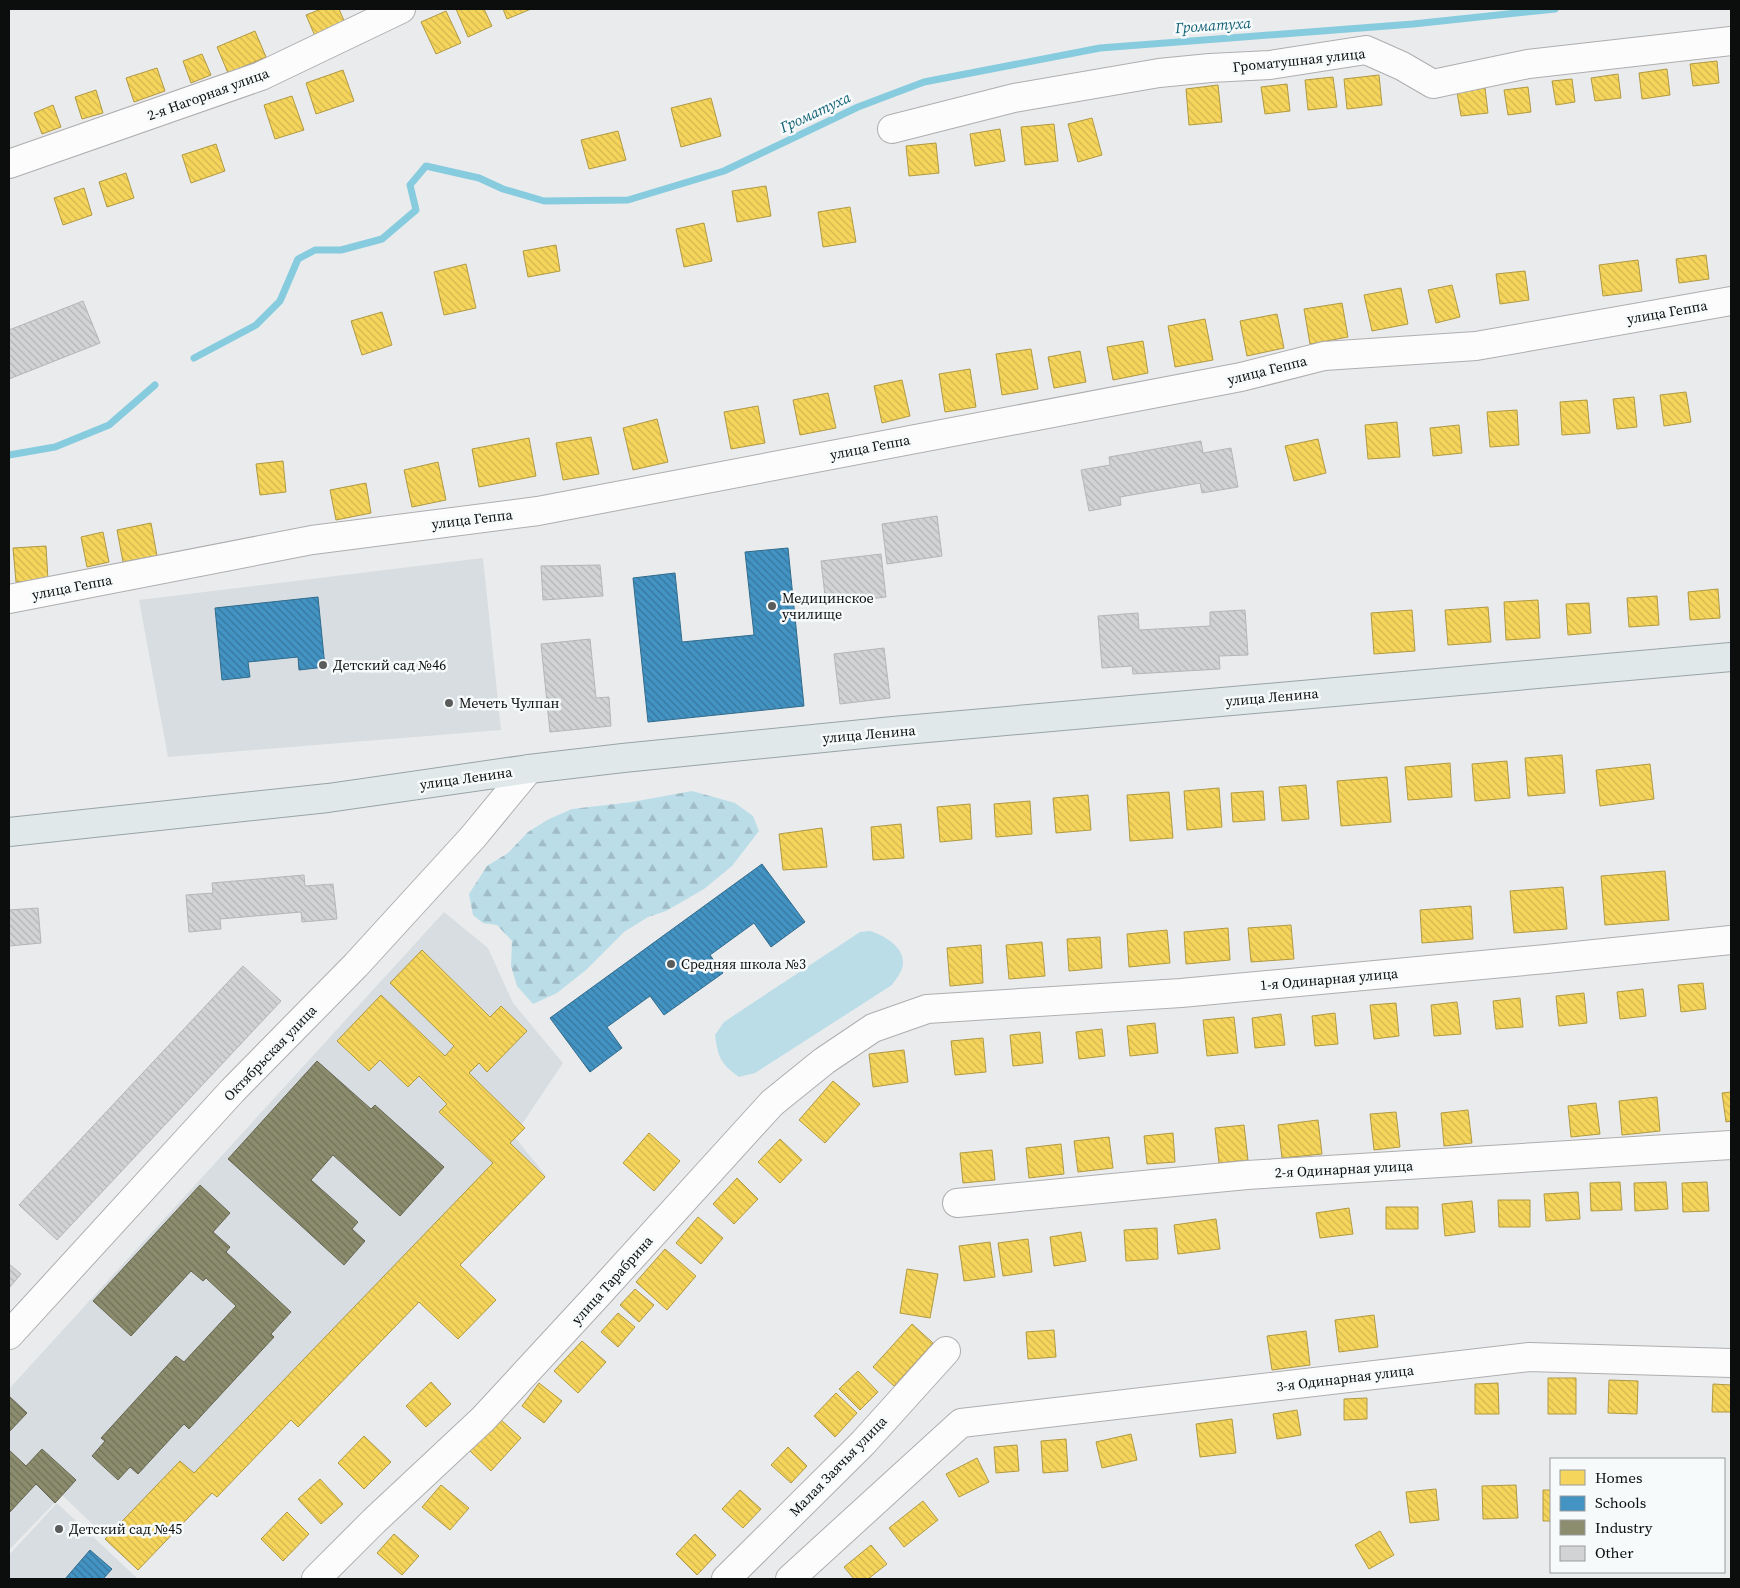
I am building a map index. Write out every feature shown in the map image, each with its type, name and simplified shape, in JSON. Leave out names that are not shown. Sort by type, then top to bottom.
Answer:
[{"type":"main road","name":"улица Ленина","points":[[9,832],[328,798],[529,769],[622,758],[867,734],[1731,657]]},
{"type":"street","name":"2-я Нагорная улица","points":[[9,164],[261,76],[401,9]]},
{"type":"street","name":"Громатушная улица","points":[[892,129],[1014,98],[1159,72],[1270,66],[1366,50],[1402,66],[1433,84],[1528,64],[1731,41]]},
{"type":"street","name":"улица Геппа","points":[[9,599],[312,540],[538,511],[1242,377],[1324,356],[1476,346],[1731,301]]},
{"type":"street","name":"Октябрьская улица","points":[[9,1334],[233,1090],[368,952],[473,837],[529,769]]},
{"type":"street","name":"1-я Одинарная улица","points":[[927,1009],[1181,993],[1731,940]]},
{"type":"street","name":"улица Тарабрина","points":[[316,1579],[374,1521],[482,1419],[772,1103],[824,1061],[873,1028],[927,1009]]},
{"type":"street","name":"2-я Одинарная улица","points":[[957,1203],[1247,1175],[1731,1145]]},
{"type":"street","name":"Малая Заячья улица","points":[[726,1579],[863,1443],[946,1351]]},
{"type":"street","name":"3-я Одинарная улица","points":[[790,1579],[961,1423],[1529,1357],[1731,1363]]},
{"type":"shaded area","name":"Детский сад №46","points":[[483,558],[501,730],[168,757],[139,600]]},
{"type":"shaded area","points":[[444,912],[488,948],[513,1003],[563,1063],[514,1136],[546,1176],[297,1425],[289,1418],[138,1568],[62,1495],[9,1550],[9,1389]]},
{"type":"shaded area","name":"Детский сад №45","points":[[57,1503],[138,1579],[9,1579],[9,1555]]},
{"type":"green space","points":[[692,791],[735,803],[753,816],[759,831],[732,866],[704,889],[666,911],[648,917],[624,932],[586,970],[557,993],[533,1004],[517,986],[511,966],[512,941],[497,925],[483,923],[473,915],[469,894],[487,866],[508,853],[528,832],[549,819],[572,809],[632,802]]},
{"type":"green space","points":[[870,931],[889,940],[899,950],[902,957],[901,971],[892,985],[755,1073],[739,1077],[728,1068],[721,1059],[717,1049],[715,1035],[724,1022],[860,932]]},
{"type":"building: Homes","points":[[321,9],[339,9],[345,23],[315,36],[306,15]]},
{"type":"building: Homes","points":[[456,9],[484,9],[492,26],[468,37]]},
{"type":"building: Homes","points":[[503,9],[531,9],[507,19]]},
{"type":"building: Homes","points":[[446,11],[461,43],[436,54],[421,22]]},
{"type":"building: Homes","points":[[255,31],[266,57],[228,73],[217,47]]},
{"type":"building: Homes","points":[[202,54],[211,75],[191,83],[183,61]]},
{"type":"building: Homes","points":[[1717,61],[1719,83],[1693,86],[1690,64]]},
{"type":"building: Homes","points":[[157,68],[165,91],[134,102],[126,78]]},
{"type":"building: Homes","points":[[1667,69],[1670,95],[1642,99],[1639,73]]},
{"type":"building: Homes","points":[[343,70],[354,101],[316,114],[306,83]]},
{"type":"building: Homes","points":[[1618,74],[1621,98],[1595,101],[1591,78]]},
{"type":"building: Homes","points":[[1379,75],[1382,105],[1347,109],[1344,79]]},
{"type":"building: Homes","points":[[1333,77],[1337,107],[1308,110],[1305,80]]},
{"type":"building: Homes","points":[[1572,79],[1575,102],[1556,105],[1552,81]]},
{"type":"building: Homes","points":[[1287,84],[1290,111],[1265,114],[1261,87]]},
{"type":"building: Homes","points":[[1218,85],[1222,122],[1189,125],[1186,89]]},
{"type":"building: Homes","points":[[1528,87],[1531,112],[1508,115],[1504,90]]},
{"type":"building: Homes","points":[[1485,88],[1488,113],[1461,116],[1457,92]]},
{"type":"building: Homes","points":[[96,90],[103,113],[82,119],[75,97]]},
{"type":"building: Homes","points":[[292,96],[304,130],[275,139],[264,105]]},
{"type":"building: Homes","points":[[711,98],[721,136],[681,147],[671,108]]},
{"type":"building: Homes","points":[[53,105],[61,127],[42,134],[34,113]]},
{"type":"building: Homes","points":[[1092,118],[1102,155],[1078,162],[1068,124]]},
{"type":"building: Homes","points":[[1054,124],[1058,161],[1025,165],[1021,127]]},
{"type":"building: Homes","points":[[1000,129],[1005,161],[975,166],[970,134]]},
{"type":"building: Homes","points":[[618,131],[626,160],[589,169],[581,140]]},
{"type":"building: Homes","points":[[936,143],[939,173],[909,176],[906,146]]},
{"type":"building: Homes","points":[[216,144],[225,171],[191,183],[182,155]]},
{"type":"building: Homes","points":[[126,173],[134,198],[107,207],[99,182]]},
{"type":"building: Homes","points":[[766,186],[771,216],[737,222],[732,191]]},
{"type":"building: Homes","points":[[84,188],[92,215],[63,225],[54,198]]},
{"type":"building: Homes","points":[[850,207],[856,242],[823,247],[818,212]]},
{"type":"building: Homes","points":[[704,223],[712,261],[684,267],[676,229]]},
{"type":"building: Homes","points":[[556,245],[560,271],[528,277],[523,251]]},
{"type":"building: Homes","points":[[1706,255],[1709,279],[1679,283],[1676,259]]},
{"type":"building: Homes","points":[[1638,260],[1642,291],[1603,296],[1599,265]]},
{"type":"building: Homes","points":[[466,264],[476,308],[444,315],[434,272]]},
{"type":"building: Homes","points":[[1525,271],[1529,300],[1500,304],[1496,274]]},
{"type":"building: Homes","points":[[1452,285],[1460,317],[1436,323],[1428,290]]},
{"type":"building: Homes","points":[[1401,288],[1408,324],[1372,331],[1364,295]]},
{"type":"building: Homes","points":[[1342,303],[1348,337],[1310,344],[1304,309]]},
{"type":"building: Homes","points":[[382,312],[392,345],[362,355],[351,321]]},
{"type":"building: Homes","points":[[1277,314],[1284,348],[1247,356],[1240,321]]},
{"type":"building: Homes","points":[[1205,319],[1213,360],[1175,367],[1168,326]]},
{"type":"building: Homes","points":[[1143,341],[1148,373],[1113,380],[1107,347]]},
{"type":"building: Homes","points":[[1031,349],[1038,389],[1002,395],[996,354]]},
{"type":"building: Homes","points":[[1080,351],[1086,382],[1054,388],[1048,357]]},
{"type":"building: Homes","points":[[970,369],[976,407],[945,412],[939,374]]},
{"type":"building: Homes","points":[[902,380],[910,416],[882,423],[874,386]]},
{"type":"building: Homes","points":[[1686,392],[1691,422],[1664,426],[1660,395]]},
{"type":"building: Homes","points":[[828,393],[836,428],[800,435],[793,400]]},
{"type":"building: Homes","points":[[1634,397],[1637,427],[1617,429],[1613,399]]},
{"type":"building: Homes","points":[[1587,400],[1590,433],[1562,435],[1560,402]]},
{"type":"building: Homes","points":[[758,406],[765,443],[731,449],[724,412]]},
{"type":"building: Homes","points":[[1517,410],[1519,445],[1490,447],[1487,412]]},
{"type":"building: Homes","points":[[657,419],[668,462],[633,470],[623,428]]},
{"type":"building: Homes","points":[[1397,422],[1400,457],[1368,459],[1365,425]]},
{"type":"building: Homes","points":[[1459,425],[1462,453],[1433,456],[1430,428]]},
{"type":"building: Homes","points":[[591,437],[599,474],[563,480],[556,443]]},
{"type":"building: Homes","points":[[529,438],[536,476],[479,487],[472,449]]},
{"type":"building: Homes","points":[[1318,439],[1326,473],[1294,481],[1285,446]]},
{"type":"building: Homes","points":[[283,461],[286,492],[260,495],[256,464]]},
{"type":"building: Homes","points":[[438,462],[446,500],[412,507],[404,470]]},
{"type":"building: Homes","points":[[366,483],[371,513],[336,520],[330,490]]},
{"type":"building: Homes","points":[[151,523],[157,556],[123,562],[117,530]]},
{"type":"building: Homes","points":[[103,532],[109,562],[87,567],[81,537]]},
{"type":"building: Homes","points":[[46,546],[48,580],[16,582],[13,548]]},
{"type":"building: Homes","points":[[1718,589],[1720,618],[1690,620],[1688,592]]},
{"type":"building: Homes","points":[[1657,596],[1659,625],[1629,627],[1627,598]]},
{"type":"building: Homes","points":[[1538,600],[1540,638],[1506,640],[1504,602]]},
{"type":"building: Homes","points":[[1589,603],[1591,633],[1568,635],[1566,604]]},
{"type":"building: Homes","points":[[1488,607],[1491,642],[1448,645],[1445,610]]},
{"type":"building: Homes","points":[[1412,610],[1415,651],[1374,654],[1371,613]]},
{"type":"building: Homes","points":[[1562,755],[1565,793],[1528,796],[1525,758]]},
{"type":"building: Homes","points":[[1507,761],[1510,798],[1475,801],[1472,764]]},
{"type":"building: Homes","points":[[1450,763],[1452,797],[1408,800],[1405,767]]},
{"type":"building: Homes","points":[[1650,764],[1654,799],[1600,806],[1596,770]]},
{"type":"building: Homes","points":[[1387,777],[1391,822],[1341,826],[1337,781]]},
{"type":"building: Homes","points":[[1306,785],[1309,819],[1282,821],[1279,787]]},
{"type":"building: Homes","points":[[1219,788],[1222,827],[1187,830],[1184,791]]},
{"type":"building: Homes","points":[[1263,791],[1265,820],[1233,822],[1231,793]]},
{"type":"building: Homes","points":[[1169,792],[1173,838],[1130,841],[1127,795]]},
{"type":"building: Homes","points":[[1088,795],[1091,830],[1056,833],[1053,798]]},
{"type":"building: Homes","points":[[1030,801],[1032,834],[996,837],[994,804]]},
{"type":"building: Homes","points":[[970,804],[972,839],[940,842],[937,807]]},
{"type":"building: Homes","points":[[901,824],[904,858],[873,860],[871,827]]},
{"type":"building: Homes","points":[[822,828],[827,867],[783,870],[779,834]]},
{"type":"building: Homes","points":[[1665,871],[1669,920],[1605,925],[1601,876]]},
{"type":"building: Homes","points":[[1563,887],[1567,929],[1514,933],[1510,891]]},
{"type":"building: Homes","points":[[1471,906],[1473,939],[1422,943],[1420,910]]},
{"type":"building: Homes","points":[[1291,925],[1294,959],[1251,962],[1248,928]]},
{"type":"building: Homes","points":[[1228,928],[1230,960],[1186,964],[1184,932]]},
{"type":"building: Homes","points":[[1167,930],[1170,963],[1129,967],[1127,934]]},
{"type":"building: Homes","points":[[1100,937],[1102,968],[1069,971],[1067,939]]},
{"type":"building: Homes","points":[[1042,942],[1045,976],[1009,979],[1006,945]]},
{"type":"building: Homes","points":[[981,945],[983,983],[950,986],[947,948]]},
{"type":"building: Homes","points":[[422,950],[490,1017],[501,1006],[527,1031],[487,1072],[479,1063],[469,1073],[525,1128],[510,1143],[545,1177],[460,1265],[496,1300],[458,1339],[419,1302],[298,1427],[291,1420],[217,1497],[212,1493],[138,1570],[105,1539],[180,1461],[194,1473],[493,1163],[439,1112],[447,1104],[419,1076],[408,1087],[380,1060],[369,1071],[337,1041],[381,995],[445,1056],[454,1046],[390,983]]},
{"type":"building: Homes","points":[[1703,983],[1706,1009],[1681,1012],[1678,985]]},
{"type":"building: Homes","points":[[1643,989],[1646,1016],[1620,1019],[1617,992]]},
{"type":"building: Homes","points":[[1584,993],[1587,1023],[1559,1026],[1556,996]]},
{"type":"building: Homes","points":[[1520,998],[1523,1027],[1496,1029],[1493,1001]]},
{"type":"building: Homes","points":[[1457,1002],[1461,1034],[1434,1036],[1431,1005]]},
{"type":"building: Homes","points":[[1396,1003],[1399,1036],[1374,1039],[1370,1005]]},
{"type":"building: Homes","points":[[1335,1013],[1338,1044],[1315,1046],[1312,1016]]},
{"type":"building: Homes","points":[[1281,1014],[1285,1045],[1255,1048],[1252,1018]]},
{"type":"building: Homes","points":[[1234,1017],[1238,1053],[1207,1056],[1203,1020]]},
{"type":"building: Homes","points":[[1155,1023],[1158,1053],[1130,1056],[1127,1026]]},
{"type":"building: Homes","points":[[1102,1029],[1105,1056],[1079,1059],[1076,1032]]},
{"type":"building: Homes","points":[[1040,1032],[1043,1063],[1013,1066],[1010,1035]]},
{"type":"building: Homes","points":[[983,1038],[986,1072],[955,1075],[951,1041]]},
{"type":"building: Homes","points":[[904,1050],[908,1082],[873,1087],[869,1054]]},
{"type":"building: Homes","points":[[833,1081],[860,1104],[825,1143],[799,1120]]},
{"type":"building: Homes","points":[[1731,1092],[1731,1121],[1726,1122],[1722,1093]]},
{"type":"building: Homes","points":[[1657,1097],[1660,1131],[1622,1135],[1619,1101]]},
{"type":"building: Homes","points":[[1596,1103],[1600,1134],[1571,1137],[1568,1106]]},
{"type":"building: Homes","points":[[1468,1110],[1472,1143],[1444,1146],[1441,1113]]},
{"type":"building: Homes","points":[[1396,1112],[1400,1147],[1374,1150],[1370,1114]]},
{"type":"building: Homes","points":[[1318,1120],[1322,1154],[1282,1158],[1278,1125]]},
{"type":"building: Homes","points":[[1244,1125],[1248,1160],[1219,1163],[1215,1128]]},
{"type":"building: Homes","points":[[649,1133],[680,1161],[654,1191],[623,1163]]},
{"type":"building: Homes","points":[[1173,1133],[1175,1162],[1147,1164],[1144,1136]]},
{"type":"building: Homes","points":[[1109,1137],[1113,1168],[1078,1172],[1074,1141]]},
{"type":"building: Homes","points":[[780,1139],[802,1160],[780,1183],[758,1162]]},
{"type":"building: Homes","points":[[1061,1144],[1064,1174],[1029,1178],[1026,1148]]},
{"type":"building: Homes","points":[[992,1150],[995,1180],[963,1183],[960,1153]]},
{"type":"building: Homes","points":[[737,1178],[758,1199],[734,1224],[713,1204]]},
{"type":"building: Homes","points":[[1620,1182],[1622,1210],[1591,1211],[1590,1183]]},
{"type":"building: Homes","points":[[1666,1182],[1668,1209],[1635,1211],[1634,1183]]},
{"type":"building: Homes","points":[[1707,1182],[1709,1211],[1683,1212],[1682,1183]]},
{"type":"building: Homes","points":[[1578,1192],[1580,1219],[1546,1221],[1544,1194]]},
{"type":"building: Homes","points":[[1498,1200],[1530,1200],[1530,1227],[1499,1227]]},
{"type":"building: Homes","points":[[1472,1201],[1475,1232],[1445,1236],[1442,1204]]},
{"type":"building: Homes","points":[[1386,1207],[1418,1207],[1418,1229],[1386,1229]]},
{"type":"building: Homes","points":[[1349,1208],[1353,1234],[1320,1238],[1316,1213]]},
{"type":"building: Homes","points":[[698,1217],[723,1238],[701,1264],[676,1243]]},
{"type":"building: Homes","points":[[1216,1219],[1220,1249],[1178,1254],[1174,1225]]},
{"type":"building: Homes","points":[[1157,1228],[1158,1259],[1126,1261],[1124,1230]]},
{"type":"building: Homes","points":[[1081,1232],[1086,1261],[1054,1266],[1050,1237]]},
{"type":"building: Homes","points":[[1028,1239],[1032,1272],[1003,1276],[998,1243]]},
{"type":"building: Homes","points":[[990,1242],[995,1277],[964,1281],[959,1246]]},
{"type":"building: Homes","points":[[665,1249],[696,1276],[667,1310],[636,1282]]},
{"type":"building: Homes","points":[[907,1269],[938,1274],[930,1318],[900,1313]]},
{"type":"building: Homes","points":[[635,1289],[654,1305],[639,1322],[620,1305]]},
{"type":"building: Homes","points":[[618,1313],[635,1327],[618,1347],[601,1332]]},
{"type":"building: Homes","points":[[1374,1315],[1378,1347],[1339,1352],[1335,1320]]},
{"type":"building: Homes","points":[[912,1324],[933,1343],[894,1386],[873,1367]]},
{"type":"building: Homes","points":[[1054,1330],[1056,1357],[1028,1359],[1026,1332]]},
{"type":"building: Homes","points":[[1306,1331],[1310,1365],[1272,1370],[1267,1336]]},
{"type":"building: Homes","points":[[582,1341],[606,1362],[578,1393],[554,1371]]},
{"type":"building: Homes","points":[[858,1371],[878,1392],[860,1410],[839,1389]]},
{"type":"building: Homes","points":[[1548,1378],[1576,1378],[1576,1414],[1548,1414]]},
{"type":"building: Homes","points":[[1609,1380],[1638,1381],[1637,1414],[1608,1413]]},
{"type":"building: Homes","points":[[431,1382],[451,1404],[426,1427],[406,1406]]},
{"type":"building: Homes","points":[[539,1383],[562,1401],[544,1423],[522,1406]]},
{"type":"building: Homes","points":[[1498,1383],[1499,1414],[1475,1414],[1475,1384]]},
{"type":"building: Homes","points":[[1713,1384],[1731,1385],[1731,1412],[1712,1412]]},
{"type":"building: Homes","points":[[836,1393],[857,1413],[835,1437],[814,1416]]},
{"type":"building: Homes","points":[[1367,1398],[1367,1419],[1344,1420],[1344,1399]]},
{"type":"building: Homes","points":[[1297,1410],[1301,1435],[1277,1439],[1273,1414]]},
{"type":"building: Homes","points":[[500,1419],[521,1438],[491,1471],[470,1451]]},
{"type":"building: Homes","points":[[1232,1419],[1236,1453],[1200,1457],[1196,1424]]},
{"type":"building: Homes","points":[[1131,1434],[1137,1460],[1102,1468],[1096,1442]]},
{"type":"building: Homes","points":[[364,1436],[391,1462],[364,1489],[338,1463]]},
{"type":"building: Homes","points":[[1066,1439],[1068,1471],[1043,1473],[1041,1441]]},
{"type":"building: Homes","points":[[1017,1445],[1019,1471],[996,1473],[994,1447]]},
{"type":"building: Homes","points":[[788,1447],[807,1466],[791,1483],[771,1465]]},
{"type":"building: Homes","points":[[977,1458],[989,1482],[959,1497],[946,1474]]},
{"type":"building: Homes","points":[[320,1479],[343,1504],[321,1524],[298,1499]]},
{"type":"building: Homes","points":[[441,1485],[469,1508],[450,1530],[422,1507]]},
{"type":"building: Homes","points":[[1516,1485],[1518,1518],[1483,1519],[1482,1486]]},
{"type":"building: Homes","points":[[1436,1489],[1439,1520],[1410,1523],[1406,1492]]},
{"type":"building: Homes","points":[[740,1490],[761,1509],[743,1528],[722,1509]]},
{"type":"building: Homes","points":[[1543,1490],[1550,1490],[1550,1521],[1543,1521]]},
{"type":"building: Homes","points":[[923,1501],[938,1520],[904,1547],[889,1528]]},
{"type":"building: Homes","points":[[287,1512],[309,1534],[283,1561],[261,1539]]},
{"type":"building: Homes","points":[[1380,1531],[1394,1555],[1369,1569],[1355,1545]]},
{"type":"building: Homes","points":[[394,1534],[419,1556],[402,1575],[377,1553]]},
{"type":"building: Homes","points":[[695,1534],[716,1555],[697,1575],[676,1554]]},
{"type":"building: Homes","points":[[871,1545],[887,1564],[868,1579],[854,1579],[844,1567]]},
{"type":"building: Schools","name":"Медицинское училище","points":[[788,548],[804,706],[648,722],[633,578],[675,573],[682,642],[754,635],[745,552]]},
{"type":"building: Schools","points":[[318,597],[325,667],[299,670],[298,657],[248,662],[250,677],[222,680],[215,608]]},
{"type":"building: Schools","name":"Средняя школа №3","points":[[762,864],[805,922],[771,947],[754,923],[710,955],[723,973],[664,1015],[650,996],[607,1027],[622,1048],[590,1072],[550,1018]]},
{"type":"building: Schools","points":[[90,1550],[112,1569],[103,1579],[65,1579]]},
{"type":"building: Industry","points":[[317,1061],[371,1109],[375,1105],[444,1167],[400,1216],[333,1155],[311,1180],[358,1222],[352,1229],[365,1241],[344,1265],[228,1159]]},
{"type":"building: Industry","points":[[200,1185],[230,1213],[213,1232],[230,1247],[226,1252],[291,1312],[271,1334],[274,1337],[189,1429],[184,1424],[138,1474],[130,1467],[118,1480],[92,1456],[105,1441],[101,1438],[176,1356],[184,1362],[236,1306],[206,1278],[203,1281],[191,1271],[131,1336],[93,1301]]},
{"type":"building: Industry","points":[[9,1396],[27,1413],[9,1432]]},
{"type":"building: Industry","points":[[42,1449],[76,1480],[55,1503],[36,1484],[9,1513],[9,1450],[26,1466]]},
{"type":"building: Other","points":[[83,301],[100,343],[9,379],[9,330]]},
{"type":"building: Other","points":[[1201,441],[1203,453],[1231,448],[1238,487],[1202,493],[1200,483],[1120,497],[1121,505],[1089,511],[1081,470],[1110,465],[1109,457]]},
{"type":"building: Other","points":[[937,516],[942,556],[887,564],[882,524]]},
{"type":"building: Other","points":[[881,554],[886,597],[826,604],[821,561]]},
{"type":"building: Other","points":[[600,565],[603,596],[543,600],[541,566]]},
{"type":"building: Other","points":[[1245,610],[1248,655],[1219,656],[1220,669],[1133,674],[1132,666],[1102,668],[1098,616],[1138,613],[1139,630],[1210,626],[1210,612]]},
{"type":"building: Other","points":[[590,639],[596,698],[609,697],[611,726],[550,732],[541,644]]},
{"type":"building: Other","points":[[884,648],[890,698],[840,704],[834,654]]},
{"type":"building: Other","points":[[304,875],[305,886],[333,884],[337,919],[302,922],[301,912],[220,919],[221,929],[189,932],[186,895],[213,893],[212,883]]},
{"type":"building: Other","points":[[38,908],[41,943],[9,946],[9,910]]},
{"type":"building: Other","points":[[243,966],[281,1001],[57,1240],[19,1205]]},
{"type":"building: Other","points":[[9,1264],[21,1274],[9,1288]]},
{"type":"waterway","name":"Громатуха","points":[[194,358],[256,325],[280,301],[298,259],[315,250],[341,250],[382,239],[416,210],[410,185],[426,166],[479,178],[503,189],[544,201],[628,200],[724,171],[858,107],[924,82],[1100,48],[1413,24],[1555,9]]},
{"type":"waterway","name":"Громатуха","points":[[9,455],[55,447],[109,425],[155,385]]},
{"type":"place","name":"Медицинское училище","points":[[772,606]]},
{"type":"place","name":"Детский сад №46","points":[[323,665]]},
{"type":"place","name":"Мечеть Чулпан","points":[[449,703]]},
{"type":"place","name":"Средняя школа №3","points":[[671,964]]},
{"type":"place","name":"Детский сад №45","points":[[59,1529]]}]
